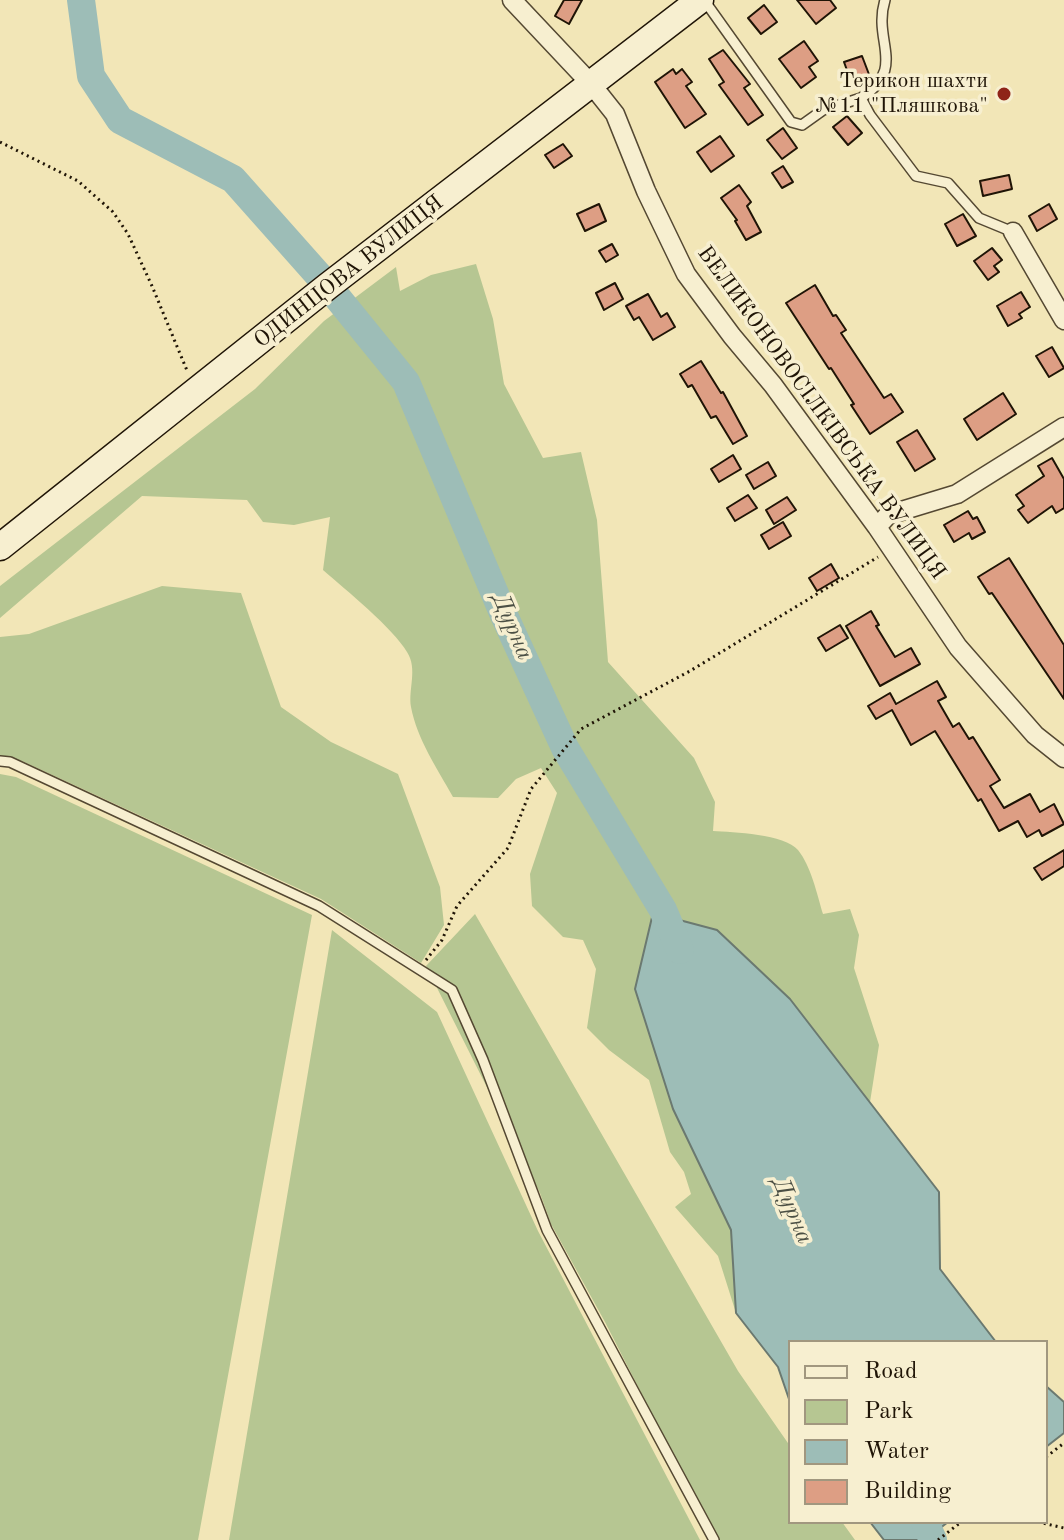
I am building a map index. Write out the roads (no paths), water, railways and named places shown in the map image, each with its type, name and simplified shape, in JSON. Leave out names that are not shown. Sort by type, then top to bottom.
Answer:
[{"type":"main road","name":"ОДИНЦОВА ВУЛИЦЯ","points":[[0,547],[328,286],[702,0]]},
{"type":"street","name":"ВЕЛИКОНОВОСІЛКІВСЬКА ВУЛИЦЯ","points":[[512,0],[615,114],[646,191],[686,274],[773,385],[877,527],[958,647],[1035,735],[1064,758]]},
{"type":"street","points":[[1013,232],[1064,320]]},
{"type":"street","points":[[877,527],[888,515],[957,494],[1064,427]]},
{"type":"lane","points":[[702,0],[791,122],[802,125],[823,110],[861,98],[874,89],[885,74],[886,55],[881,23],[885,0]]},
{"type":"lane","points":[[861,98],[870,115],[916,176],[948,183],[979,218],[1013,232]]},
{"type":"lane","points":[[0,761],[10,762],[319,906],[452,990],[483,1060],[547,1230],[714,1540]]},
{"type":"water","points":[[653,913],[717,930],[790,999],[939,1192],[940,1269],[994,1340],[788,1340],[788,1396],[778,1367],[736,1313],[731,1230],[673,1109],[635,989]]},
{"type":"water","points":[[1048,1388],[1064,1402],[1064,1433],[1048,1445]]},
{"type":"water","points":[[872,1524],[945,1524],[925,1540],[884,1540]]},
{"type":"waterway","name":"Дурна","points":[[81,0],[91,76],[120,120],[233,179],[328,286],[406,382],[503,613],[565,748],[663,910],[680,950]]},
{"type":"waterway","name":"Дурна","points":[[926,1524],[933,1540]]},
{"type":"place","name":"Терикон шахти №11 \"Пляшкова\"","points":[[1004,94]]}]
